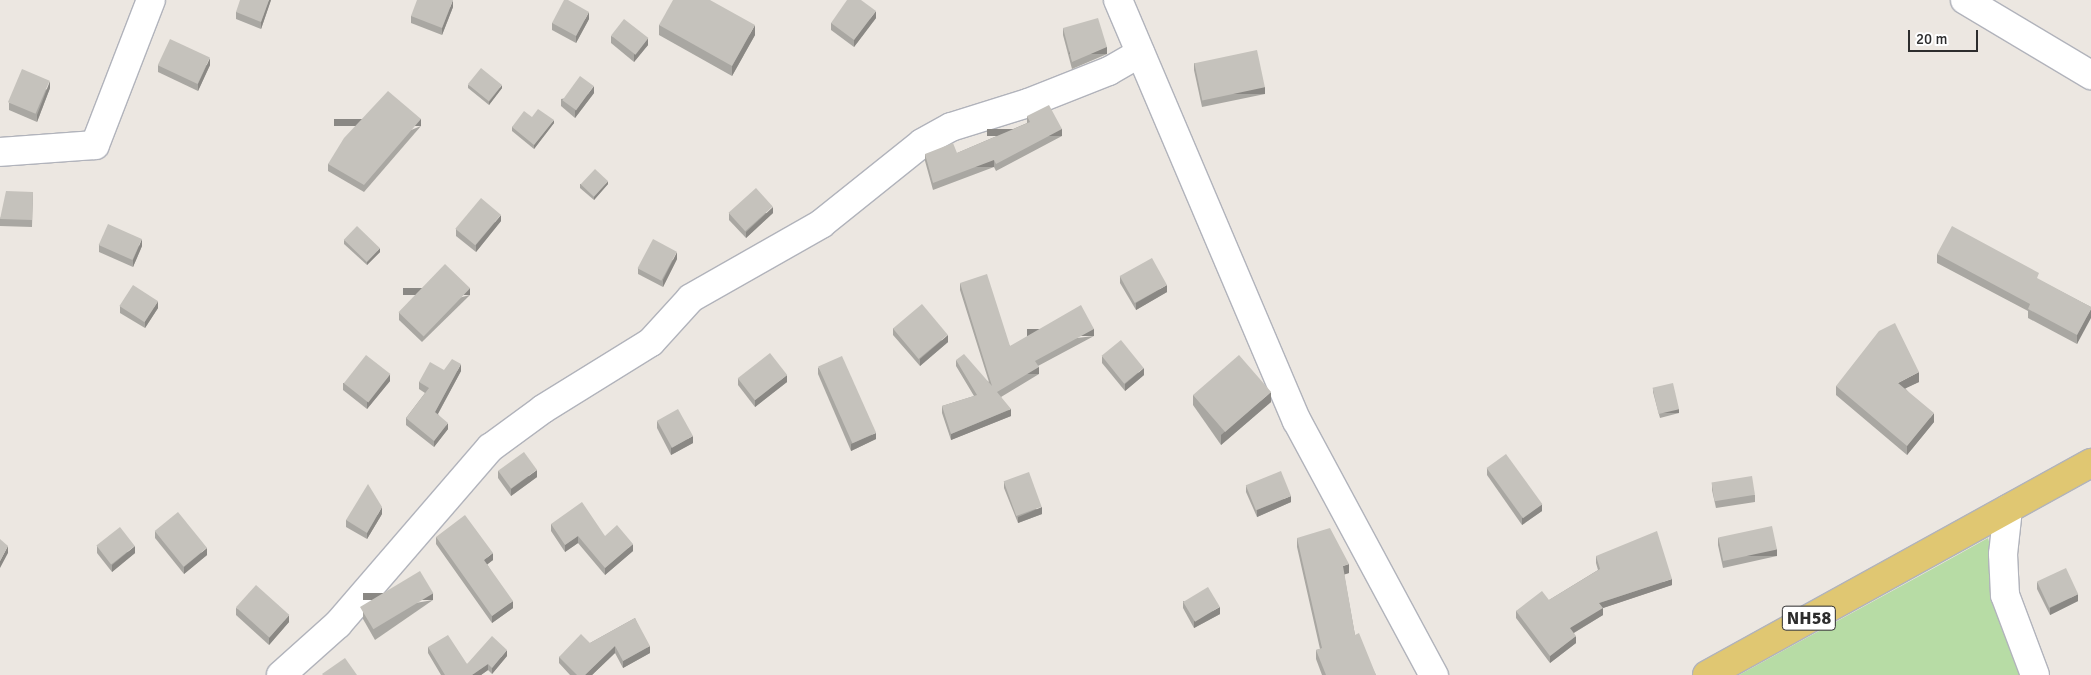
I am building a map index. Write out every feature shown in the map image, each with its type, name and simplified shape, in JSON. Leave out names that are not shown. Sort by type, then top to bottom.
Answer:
[{"type":"main road","name":"NH58","points":[[1707,675],[2091,463]]},
{"type":"street","points":[[0,152],[95,145],[151,0]]},
{"type":"street","points":[[1118,0],[1297,421],[1434,675]]},
{"type":"street","points":[[1965,0],[2091,75]]},
{"type":"street","points":[[281,675],[338,624],[490,448],[543,409],[651,342],[690,298],[821,224],[922,143],[944,131],[1101,74],[1140,53]]},
{"type":"street","points":[[2008,509],[2003,554],[2005,595],[2035,675]]},
{"type":"green space","points":[[1988,538],[2026,675],[1739,675],[1934,568]]},
{"type":"building","points":[[240,0],[269,0],[261,22],[236,12]]},
{"type":"building","points":[[417,0],[453,0],[442,28],[411,16]]},
{"type":"building","points":[[564,0],[568,0],[589,12],[576,36],[552,23]]},
{"type":"building","points":[[673,0],[710,0],[755,25],[732,66],[659,25]]},
{"type":"building","points":[[847,0],[861,0],[876,11],[854,40],[831,23]]},
{"type":"building","points":[[1098,18],[1107,47],[1072,62],[1063,28]]},
{"type":"building","points":[[624,19],[648,38],[635,55],[611,36]]},
{"type":"building","points":[[170,39],[210,58],[198,84],[158,65]]},
{"type":"building","points":[[1257,50],[1265,87],[1202,100],[1194,63]]},
{"type":"building","points":[[481,68],[502,85],[489,101],[468,84]]},
{"type":"building","points":[[22,69],[50,81],[36,114],[8,102]]},
{"type":"building","points":[[580,76],[594,86],[576,110],[562,100]]},
{"type":"building","points":[[388,91],[421,119],[364,185],[328,164],[344,138]]},
{"type":"building","points":[[1049,105],[1062,129],[996,164],[994,160],[933,183],[925,154],[953,143],[957,153],[1030,122],[1027,116]]},
{"type":"building","points":[[538,109],[554,120],[534,145],[512,127],[524,111],[532,117]]},
{"type":"building","points":[[595,169],[608,181],[594,197],[581,184]]},
{"type":"building","points":[[756,188],[773,207],[745,231],[729,213]]},
{"type":"building","points":[[6,191],[33,192],[32,220],[0,219]]},
{"type":"building","points":[[481,198],[501,215],[475,245],[455,229]]},
{"type":"building","points":[[108,224],[142,239],[132,260],[99,245]]},
{"type":"building","points":[[357,226],[380,248],[367,262],[344,240]]},
{"type":"building","points":[[1952,226],[2039,273],[2037,278],[2091,307],[2077,335],[2028,309],[2030,304],[1937,254]]},
{"type":"building","points":[[653,239],[677,252],[661,281],[638,268]]},
{"type":"building","points":[[1152,258],[1167,285],[1135,303],[1120,276]]},
{"type":"building","points":[[445,264],[470,288],[424,337],[398,312]]},
{"type":"building","points":[[987,274],[1010,346],[1081,305],[1094,329],[1035,361],[1039,367],[997,392],[1011,409],[951,434],[942,406],[977,395],[956,360],[964,354],[992,386],[960,283]]},
{"type":"building","points":[[133,285],[158,301],[145,322],[119,306]]},
{"type":"building","points":[[922,304],[948,335],[919,359],[893,328]]},
{"type":"building","points":[[1895,323],[1919,372],[1898,383],[1934,413],[1907,446],[1836,386],[1879,331]]},
{"type":"building","points":[[1121,340],[1144,368],[1124,384],[1102,356]]},
{"type":"building","points":[[770,353],[787,375],[755,400],[738,378]]},
{"type":"building","points":[[366,355],[390,374],[368,402],[344,383]]},
{"type":"building","points":[[1239,355],[1271,392],[1225,432],[1193,395]]},
{"type":"building","points":[[842,356],[876,433],[852,443],[818,367]]},
{"type":"building","points":[[452,359],[461,364],[435,412],[448,423],[434,441],[406,418],[429,388],[419,382],[430,362],[444,370]]},
{"type":"building","points":[[1673,383],[1679,409],[1659,414],[1653,388]]},
{"type":"building","points":[[678,409],[693,436],[672,448],[657,421]]},
{"type":"building","points":[[524,452],[537,470],[511,489],[498,471]]},
{"type":"building","points":[[1506,454],[1542,504],[1523,518],[1487,468]]},
{"type":"building","points":[[1281,471],[1291,496],[1256,510],[1246,485]]},
{"type":"building","points":[[1029,472],[1042,507],[1016,516],[1004,481]]},
{"type":"building","points":[[1752,476],[1755,495],[1714,501],[1712,482]]},
{"type":"building","points":[[368,484],[382,507],[367,533],[346,520]]},
{"type":"building","points":[[582,502],[605,536],[617,525],[633,544],[605,568],[578,536],[565,545],[551,524]]},
{"type":"building","points":[[178,512],[207,548],[184,567],[155,531]]},
{"type":"building","points":[[465,515],[493,553],[484,560],[513,601],[492,616],[436,537]]},
{"type":"building","points":[[1772,526],[1777,549],[1723,561],[1718,537]]},
{"type":"building","points":[[120,527],[135,546],[111,564],[96,545]]},
{"type":"building","points":[[1330,528],[1349,564],[1343,566],[1355,635],[1359,633],[1376,675],[1326,675],[1316,650],[1322,648],[1297,538]]},
{"type":"building","points":[[1657,531],[1672,579],[1599,603],[1603,608],[1570,628],[1576,636],[1550,656],[1516,611],[1542,591],[1549,600],[1600,569],[1596,556]]},
{"type":"building","points":[[0,539],[8,546],[0,561]]},
{"type":"building","points":[[2066,568],[2078,594],[2049,608],[2037,582]]},
{"type":"building","points":[[420,571],[433,593],[373,629],[360,607]]},
{"type":"building","points":[[256,585],[289,615],[269,637],[236,607]]},
{"type":"building","points":[[1208,587],[1220,607],[1195,622],[1183,602]]},
{"type":"building","points":[[635,618],[650,646],[623,661],[615,646],[585,675],[577,675],[559,657],[581,634],[590,643]]},
{"type":"building","points":[[448,635],[467,664],[492,636],[507,650],[492,668],[488,664],[472,675],[445,675],[428,647]]},
{"type":"building","points":[[345,658],[357,675],[322,674]]}]
